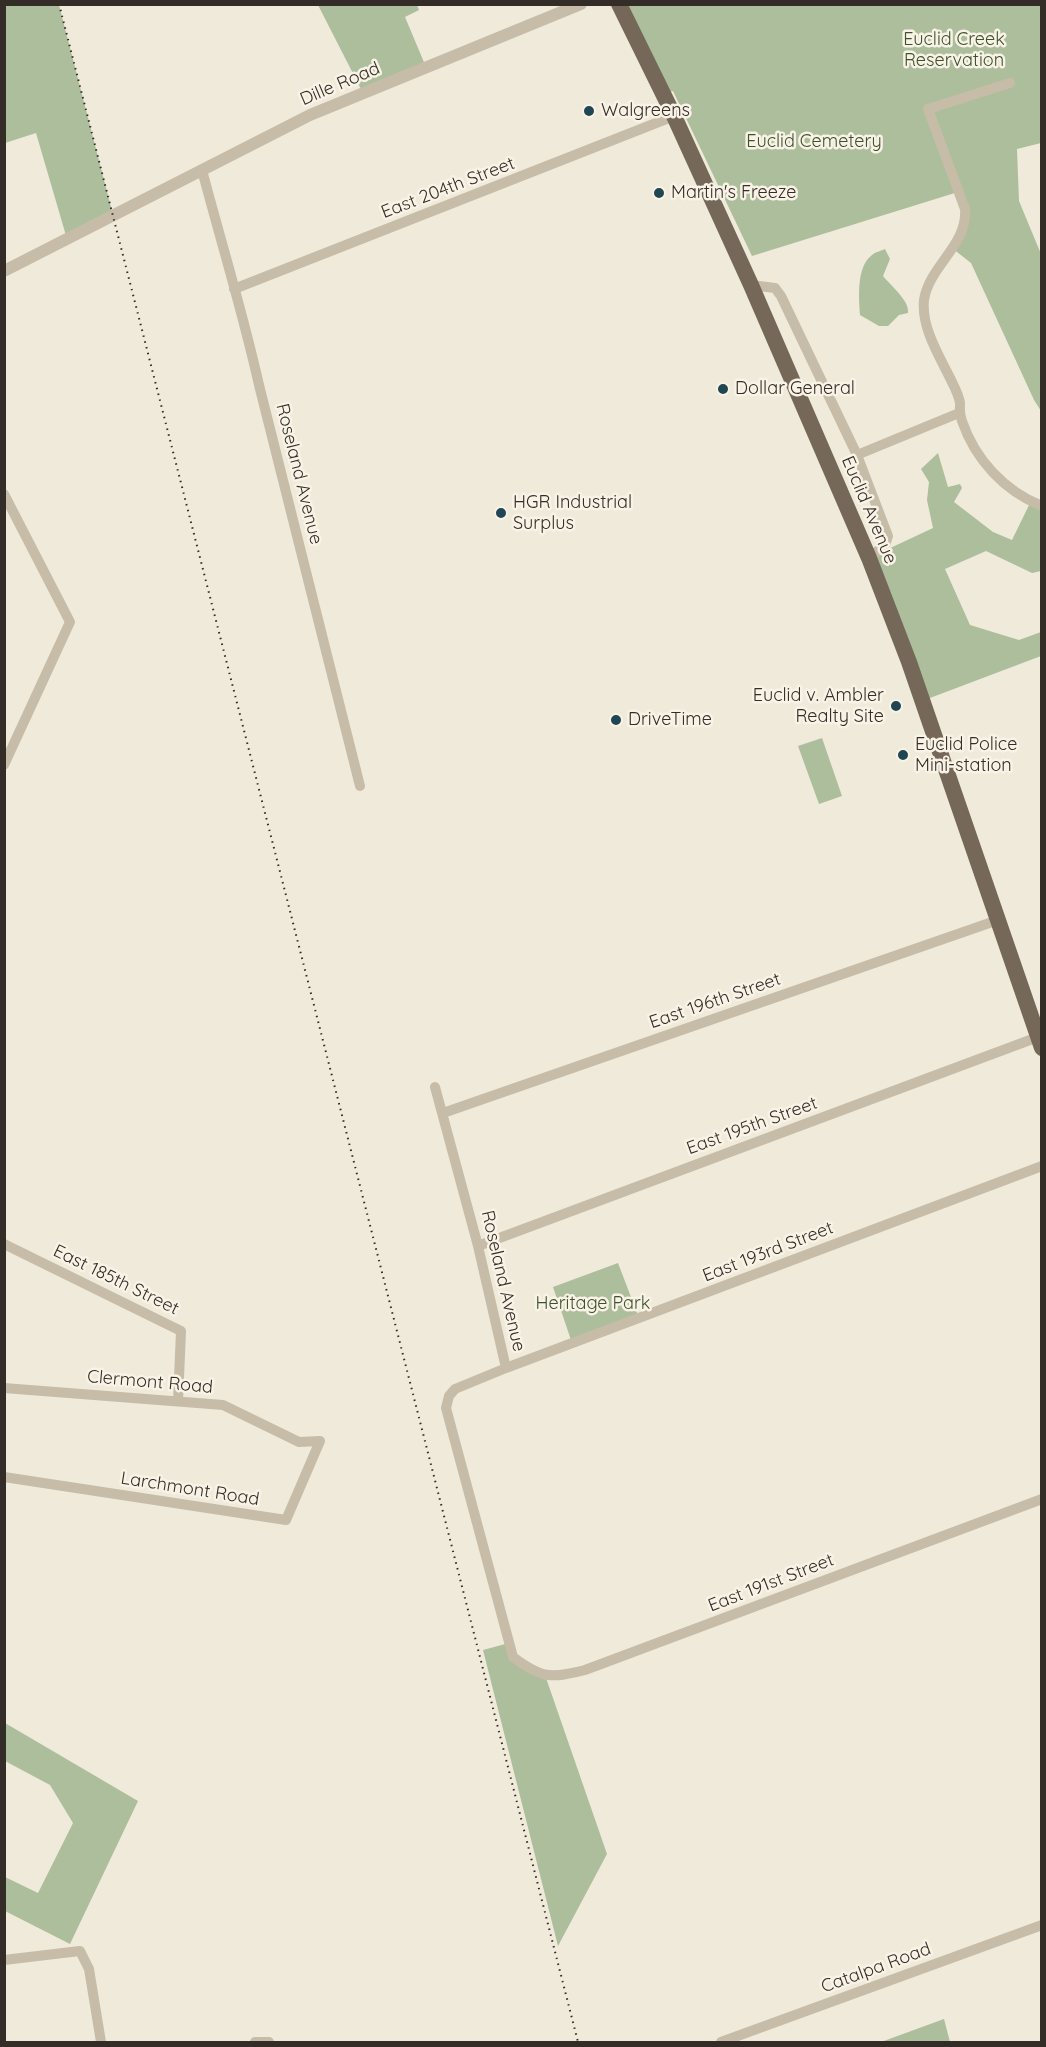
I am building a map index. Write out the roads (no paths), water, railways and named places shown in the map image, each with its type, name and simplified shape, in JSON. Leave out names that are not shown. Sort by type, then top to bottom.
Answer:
[{"type":"main road","name":"Euclid Avenue","points":[[619,4],[674,116],[751,285],[869,558],[909,662],[1040,1043]]},
{"type":"street","name":"Dille Road","points":[[4,271],[310,115],[581,4]]},
{"type":"street","points":[[1010,83],[928,109],[965,209],[965,216],[960,235],[927,289],[924,307],[927,328],[958,396],[959,413],[973,444],[989,469],[1016,493],[1041,506]]},
{"type":"street","name":"East 204th Street","points":[[234,289],[674,116]]},
{"type":"street","name":"Roseland Avenue","points":[[202,170],[245,322],[360,786]]},
{"type":"street","points":[[751,285],[775,288],[781,296],[857,455],[888,537],[885,545],[869,558]]},
{"type":"street","points":[[857,455],[959,413]]},
{"type":"street","points":[[4,494],[70,622],[5,764]]},
{"type":"street","name":"East 196th Street","points":[[442,1113],[998,921]]},
{"type":"street","name":"East 195th Street","points":[[478,1246],[1040,1043]]},
{"type":"street","name":"Roseland Avenue","points":[[435,1087],[478,1246],[506,1368],[455,1389],[449,1396],[446,1408],[513,1657]]},
{"type":"street","name":"East 193rd Street","points":[[506,1368],[1041,1166]]},
{"type":"street","name":"East 185th Street","points":[[4,1244],[181,1331],[178,1401]]},
{"type":"street","name":"Clermont Road","points":[[4,1388],[223,1405],[300,1442],[320,1441]]},
{"type":"street","name":"Larchmont Road","points":[[4,1477],[286,1520],[320,1441]]},
{"type":"street","name":"East 191st Street","points":[[513,1657],[534,1672],[552,1676],[585,1670],[1041,1499]]},
{"type":"street","name":"Catalpa Road","points":[[721,2043],[1041,1925]]},
{"type":"street","points":[[4,1960],[80,1951],[89,1969],[101,2043]]},
{"type":"street","points":[[255,2043],[269,2042]]},
{"type":"railway","points":[[59,4],[578,2042]]},
{"type":"place","name":"Walgreens","points":[[589,111]]},
{"type":"place","name":"Martin's Freeze","points":[[659,193]]},
{"type":"place","name":"Dollar General","points":[[723,389]]},
{"type":"place","name":"HGR Industrial Surplus","points":[[501,513]]},
{"type":"place","name":"Euclid v. Ambler Realty Site","points":[[896,706]]},
{"type":"place","name":"DriveTime","points":[[616,720]]},
{"type":"place","name":"Euclid Police Mini-station","points":[[903,755]]},
{"type":"park label","name":"Euclid Creek Reservation","points":[[954,50]]},
{"type":"park label","name":"Euclid Cemetery","points":[[814,142]]},
{"type":"park label","name":"Heritage Park","points":[[593,1304]]}]
